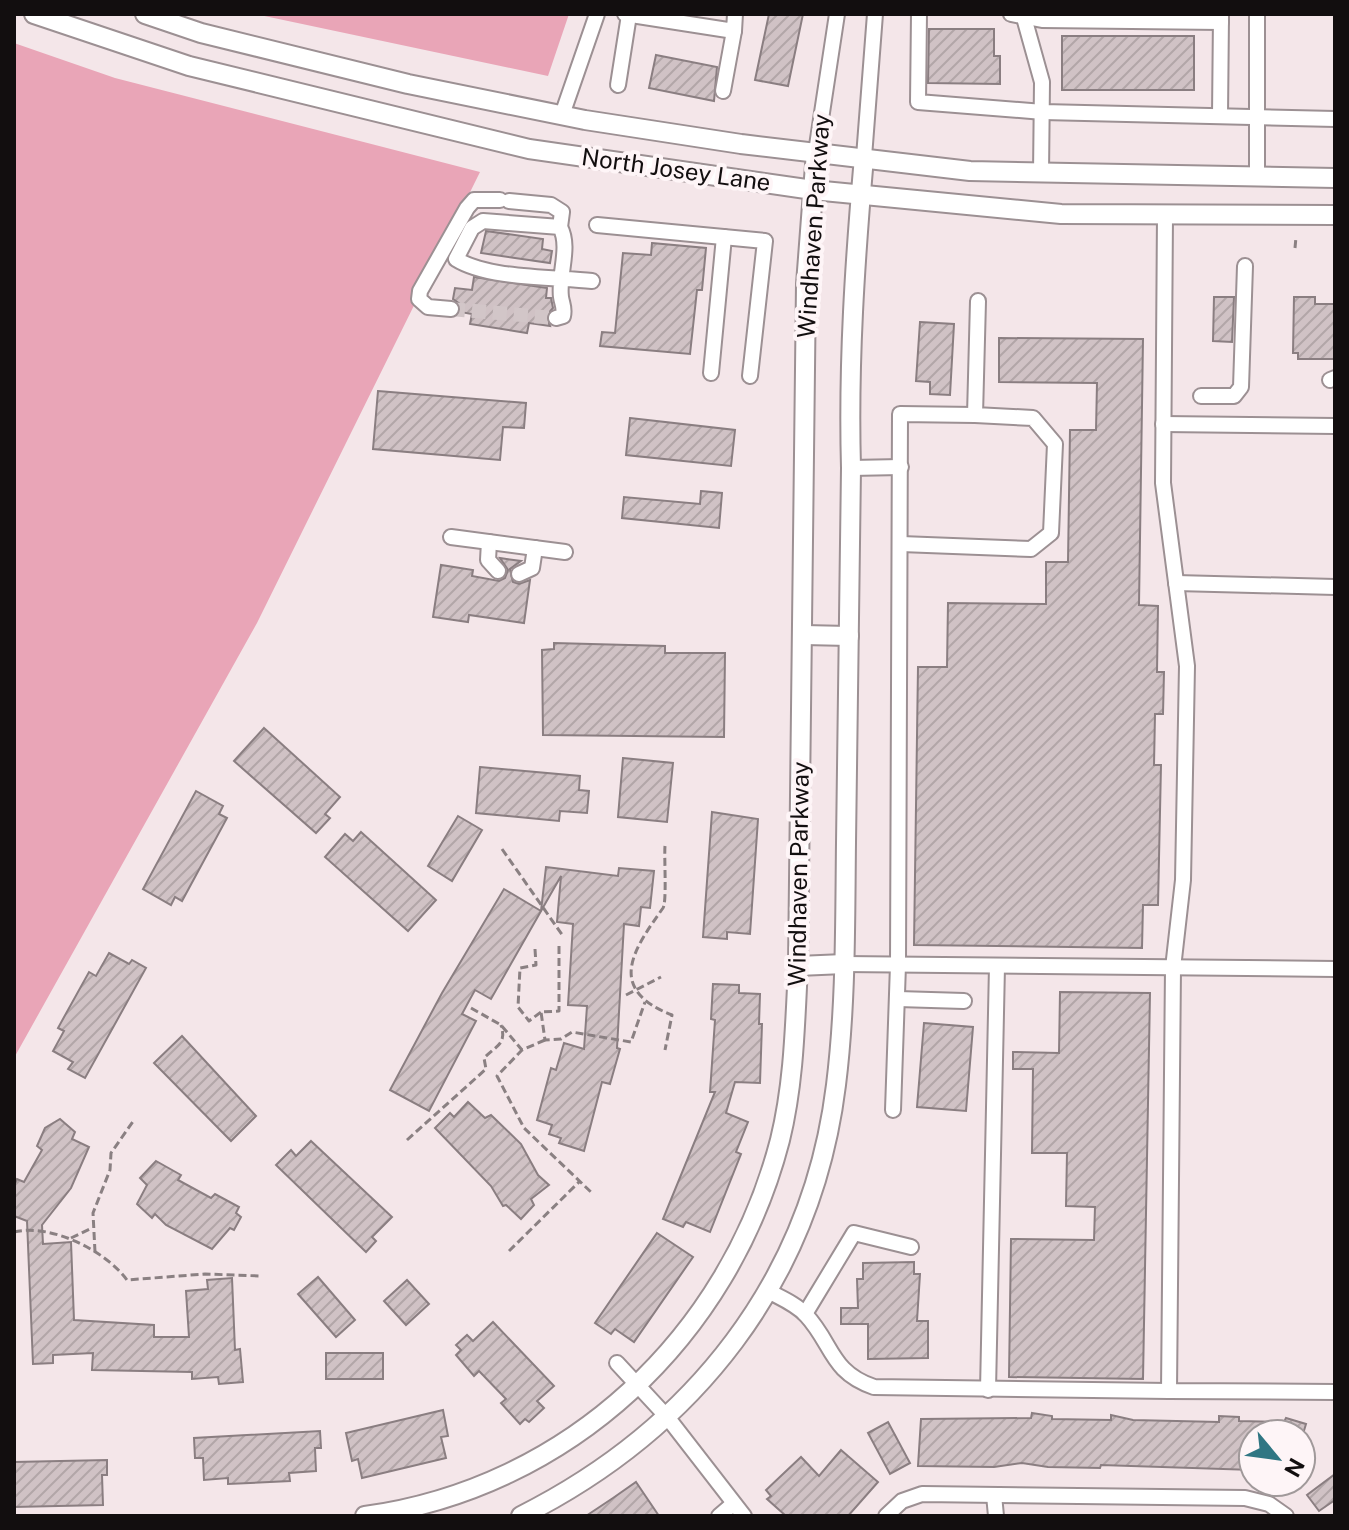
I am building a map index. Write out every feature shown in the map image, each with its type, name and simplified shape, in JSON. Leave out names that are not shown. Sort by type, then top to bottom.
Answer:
[{"type":"main road","name":"North Josey Lane","points":[[34,14],[189,66],[529,149],[813,190],[1061,214],[1335,215]]},
{"type":"main road","name":"North Josey Lane","points":[[145,14],[201,33],[408,84],[659,133],[970,171],[1335,178]]},
{"type":"main road","name":"Windhaven Parkway","points":[[365,1516],[412,1508],[499,1476],[563,1442],[638,1385],[685,1336],[709,1303],[731,1268],[761,1199],[789,1096],[798,966],[806,284],[816,152]]},
{"type":"main road","name":"Windhaven Parkway","points":[[521,1516],[585,1480],[668,1418],[725,1356],[768,1291],[804,1217],[821,1162],[836,1085],[844,964],[852,298],[864,157]]},
{"type":"main road","points":[[804,635],[849,636]]},
{"type":"main road","points":[[798,966],[844,964]]},
{"type":"street","points":[[562,115],[597,14]]},
{"type":"street","points":[[618,85],[627,14],[697,20],[734,31]]},
{"type":"street","points":[[723,91],[735,14]]},
{"type":"street","name":"Windhaven Parkway","points":[[816,152],[837,14]]},
{"type":"street","name":"Windhaven Parkway","points":[[864,157],[875,14]]},
{"type":"street","points":[[919,14],[918,102],[1043,112],[1335,119]]},
{"type":"street","points":[[1257,14],[1257,177]]},
{"type":"street","points":[[1019,15],[1042,82],[1041,174]]},
{"type":"street","points":[[1019,15],[1042,20],[1221,18],[1220,115]]},
{"type":"street","points":[[451,309],[428,307],[419,299],[420,291],[474,200],[505,201],[551,205],[562,212],[560,227],[565,235],[561,278],[565,310],[563,316],[556,318]]},
{"type":"street","points":[[1165,216],[1163,483],[1187,666],[1183,880],[1173,968],[1169,1391]]},
{"type":"street","points":[[560,227],[483,221],[472,228],[456,259],[471,269],[592,281]]},
{"type":"street","points":[[597,225],[765,241],[750,376]]},
{"type":"street","points":[[711,373],[724,237]]},
{"type":"street","points":[[1201,396],[1234,396],[1241,387],[1245,266]]},
{"type":"street","points":[[975,415],[978,301]]},
{"type":"street","points":[[893,1110],[898,999],[900,414],[1033,418],[1055,444],[1051,533],[1031,549],[901,544]]},
{"type":"street","points":[[1163,424],[1335,426]]},
{"type":"street","points":[[851,468],[901,467]]},
{"type":"street","points":[[451,537],[565,552]]},
{"type":"street","points":[[489,542],[488,560],[498,571]]},
{"type":"street","points":[[519,574],[532,568],[535,548]]},
{"type":"street","points":[[1176,583],[1335,587]]},
{"type":"street","points":[[844,964],[1335,969]]},
{"type":"street","points":[[988,1390],[997,966]]},
{"type":"street","points":[[898,999],[964,1001]]},
{"type":"street","points":[[805,1314],[854,1233],[911,1247]]},
{"type":"street","points":[[768,1291],[805,1314],[838,1365],[861,1382],[892,1389],[1335,1392]]},
{"type":"street","points":[[617,1363],[668,1418],[744,1516]]},
{"type":"street","points":[[886,1516],[902,1501],[917,1495],[1245,1498],[1269,1504],[1286,1516]]},
{"type":"street","points":[[994,1495],[996,1516]]},
{"type":"street","points":[[719,1516],[733,1504]]},
{"type":"path","points":[[1295,248],[1296,237]]},
{"type":"path","points":[[665,846],[664,908],[647,929],[630,966],[635,989],[645,1002],[672,1015],[665,1050]]},
{"type":"path","points":[[502,849],[563,936]]},
{"type":"path","points":[[535,949],[536,965],[520,968],[518,1007],[529,1021],[541,1012],[559,1011],[559,946]]},
{"type":"path","points":[[626,995],[661,977]]},
{"type":"path","points":[[593,1194],[524,1128],[497,1076],[522,1050],[545,1040],[561,1039],[572,1032],[631,1042],[645,1002]]},
{"type":"path","points":[[471,1008],[501,1025],[522,1050]]},
{"type":"path","points":[[541,1012],[545,1040]]},
{"type":"path","points":[[407,1140],[486,1069],[484,1058],[502,1044],[505,1037],[501,1025]]},
{"type":"path","points":[[95,1252],[93,1213],[110,1170],[111,1153],[134,1120]]},
{"type":"path","points":[[509,1251],[580,1181]]},
{"type":"path","points":[[71,1238],[92,1228]]},
{"type":"path","points":[[14,1232],[25,1230],[71,1238],[117,1267],[127,1280],[205,1274],[261,1276]]},
{"type":"shaded area","points":[[255,14],[569,14],[548,76]]},
{"type":"shaded area","points":[[14,43],[115,78],[480,172],[257,623],[14,1058]]},
{"type":"building","points":[[769,14],[803,14],[788,86],[755,80]]},
{"type":"building","points":[[929,29],[994,29],[994,56],[1000,56],[1000,84],[928,83]]},
{"type":"building","points":[[1062,36],[1194,36],[1194,90],[1062,90]]},
{"type":"building","points":[[656,55],[717,67],[714,101],[649,88]]},
{"type":"building","points":[[486,231],[543,239],[542,249],[552,251],[550,263],[481,253]]},
{"type":"building","points":[[652,243],[706,248],[702,290],[697,290],[690,354],[600,346],[602,332],[615,333],[623,253],[651,255]]},
{"type":"building","points":[[474,277],[547,288],[546,298],[551,298],[553,308],[546,316],[550,326],[529,323],[527,333],[470,324],[472,314],[460,312],[460,304],[453,299],[455,288],[472,290]]},
{"type":"building","points":[[1214,297],[1234,297],[1232,342],[1213,341]]},
{"type":"building","points":[[1294,297],[1315,297],[1315,304],[1335,304],[1335,359],[1298,359],[1298,353],[1293,353]]},
{"type":"building","points":[[920,322],[954,324],[950,395],[930,394],[930,382],[916,381]]},
{"type":"building","points":[[999,338],[1143,339],[1139,605],[1158,606],[1157,672],[1164,672],[1163,714],[1155,714],[1154,765],[1161,765],[1158,905],[1143,905],[1142,948],[914,945],[918,667],[947,667],[948,603],[1046,604],[1046,562],[1068,562],[1070,430],[1096,430],[1097,383],[999,382]]},
{"type":"building","points":[[378,391],[526,403],[524,428],[503,427],[500,460],[373,449]]},
{"type":"building","points":[[630,418],[735,430],[731,466],[626,455]]},
{"type":"building","points":[[701,491],[722,493],[719,528],[622,518],[624,497],[700,504]]},
{"type":"building","points":[[500,558],[521,561],[510,569],[513,582],[519,584],[530,580],[524,623],[469,615],[468,622],[433,617],[441,565],[473,570],[472,576],[499,581],[505,578],[508,570]]},
{"type":"building","points":[[554,643],[665,646],[665,653],[725,653],[724,737],[543,735],[542,650],[554,649]]},
{"type":"building","points":[[264,728],[340,797],[325,814],[330,818],[316,833],[234,761]]},
{"type":"building","points":[[623,758],[673,763],[667,822],[618,817]]},
{"type":"building","points":[[480,767],[580,776],[579,790],[589,791],[587,813],[560,811],[559,821],[476,813]]},
{"type":"building","points":[[196,791],[223,806],[219,814],[227,818],[182,901],[175,897],[171,905],[143,889]]},
{"type":"building","points":[[712,812],[758,819],[750,934],[727,932],[727,939],[703,937]]},
{"type":"building","points":[[458,816],[482,830],[452,881],[428,866]]},
{"type":"building","points":[[361,832],[436,900],[408,931],[325,857],[345,834],[353,841]]},
{"type":"building","points":[[546,867],[618,876],[619,868],[654,871],[650,908],[641,907],[639,926],[624,924],[617,1048],[620,1049],[610,1084],[602,1082],[584,1151],[559,1143],[561,1138],[549,1134],[552,1125],[537,1120],[551,1068],[556,1070],[564,1043],[584,1049],[587,1006],[568,1005],[573,924],[557,922],[561,876],[541,911]]},
{"type":"building","points":[[504,889],[541,911],[491,999],[475,990],[462,1014],[476,1021],[429,1111],[390,1090],[442,993]]},
{"type":"building","points":[[109,953],[129,964],[132,960],[146,968],[85,1078],[68,1069],[73,1062],[53,1051],[64,1031],[58,1028],[89,972],[96,976]]},
{"type":"building","points":[[713,984],[739,985],[739,993],[760,994],[759,1024],[762,1024],[760,1083],[735,1082],[726,1113],[748,1122],[736,1152],[741,1154],[710,1232],[686,1222],[683,1227],[663,1219],[715,1092],[710,1092],[715,1020],[711,1019]]},
{"type":"building","points":[[1060,992],[1150,993],[1143,1379],[1009,1377],[1011,1239],[1094,1240],[1095,1207],[1066,1206],[1067,1153],[1032,1153],[1033,1069],[1013,1069],[1013,1052],[1059,1053]]},
{"type":"building","points":[[924,1023],[973,1027],[966,1111],[917,1107]]},
{"type":"building","points":[[182,1036],[256,1116],[231,1141],[154,1063]]},
{"type":"building","points":[[468,1102],[485,1118],[491,1115],[521,1144],[538,1175],[549,1185],[531,1199],[534,1205],[521,1219],[506,1205],[503,1206],[491,1186],[435,1128],[450,1113],[454,1117]]},
{"type":"building","points":[[60,1119],[75,1132],[72,1139],[89,1147],[71,1188],[42,1225],[43,1244],[71,1242],[74,1320],[154,1325],[154,1337],[189,1337],[186,1291],[208,1289],[207,1280],[232,1278],[235,1350],[240,1349],[243,1382],[219,1384],[218,1377],[192,1379],[192,1372],[92,1370],[93,1353],[53,1355],[53,1363],[33,1364],[27,1221],[14,1216],[14,1185],[17,1179],[24,1182],[42,1150],[37,1146],[45,1128]]},
{"type":"building","points":[[311,1141],[392,1217],[372,1237],[376,1241],[366,1252],[276,1165],[291,1150],[296,1156]]},
{"type":"building","points":[[156,1161],[181,1175],[178,1180],[211,1198],[215,1194],[239,1207],[236,1213],[241,1217],[234,1230],[230,1228],[212,1249],[166,1225],[155,1214],[152,1218],[137,1204],[147,1185],[140,1178]]},
{"type":"building","points":[[657,1233],[693,1257],[634,1342],[615,1329],[611,1334],[595,1323]]},
{"type":"building","points":[[914,1262],[914,1274],[920,1274],[917,1321],[928,1321],[928,1358],[868,1359],[868,1324],[841,1324],[841,1308],[858,1308],[857,1279],[863,1279],[863,1263]]},
{"type":"building","points":[[318,1277],[355,1320],[336,1337],[298,1294]]},
{"type":"building","points":[[407,1280],[429,1304],[406,1325],[384,1301]]},
{"type":"building","points":[[493,1322],[554,1386],[537,1401],[544,1408],[529,1422],[525,1419],[520,1424],[501,1403],[506,1399],[479,1371],[474,1376],[456,1355],[461,1350],[456,1345],[467,1335],[473,1341]]},
{"type":"building","points":[[326,1353],[383,1353],[383,1379],[326,1379]]},
{"type":"building","points":[[443,1410],[448,1436],[441,1437],[446,1458],[362,1478],[358,1459],[352,1461],[346,1433]]},
{"type":"building","points":[[1032,1413],[1052,1416],[1052,1419],[1111,1420],[1111,1415],[1133,1420],[1219,1422],[1219,1416],[1239,1417],[1237,1469],[1101,1465],[1100,1468],[1048,1467],[1022,1463],[994,1467],[918,1466],[921,1419],[1031,1418]]},
{"type":"building","points":[[888,1422],[910,1463],[890,1474],[868,1433]]},
{"type":"building","points":[[320,1431],[321,1448],[315,1448],[316,1471],[289,1473],[290,1481],[228,1484],[228,1478],[204,1480],[203,1458],[195,1458],[194,1438]]},
{"type":"building","points":[[841,1450],[878,1482],[848,1516],[786,1516],[767,1499],[771,1496],[766,1490],[801,1457],[819,1476]]},
{"type":"building","points":[[107,1460],[107,1475],[102,1475],[103,1505],[14,1507],[14,1462]]},
{"type":"building","points":[[1335,1474],[1335,1500],[1319,1511],[1309,1498],[1317,1498],[1317,1488]]},
{"type":"building","points":[[636,1482],[659,1516],[586,1516],[613,1498]]},
{"type":"tunnel","points":[[451,309],[556,318]]}]
